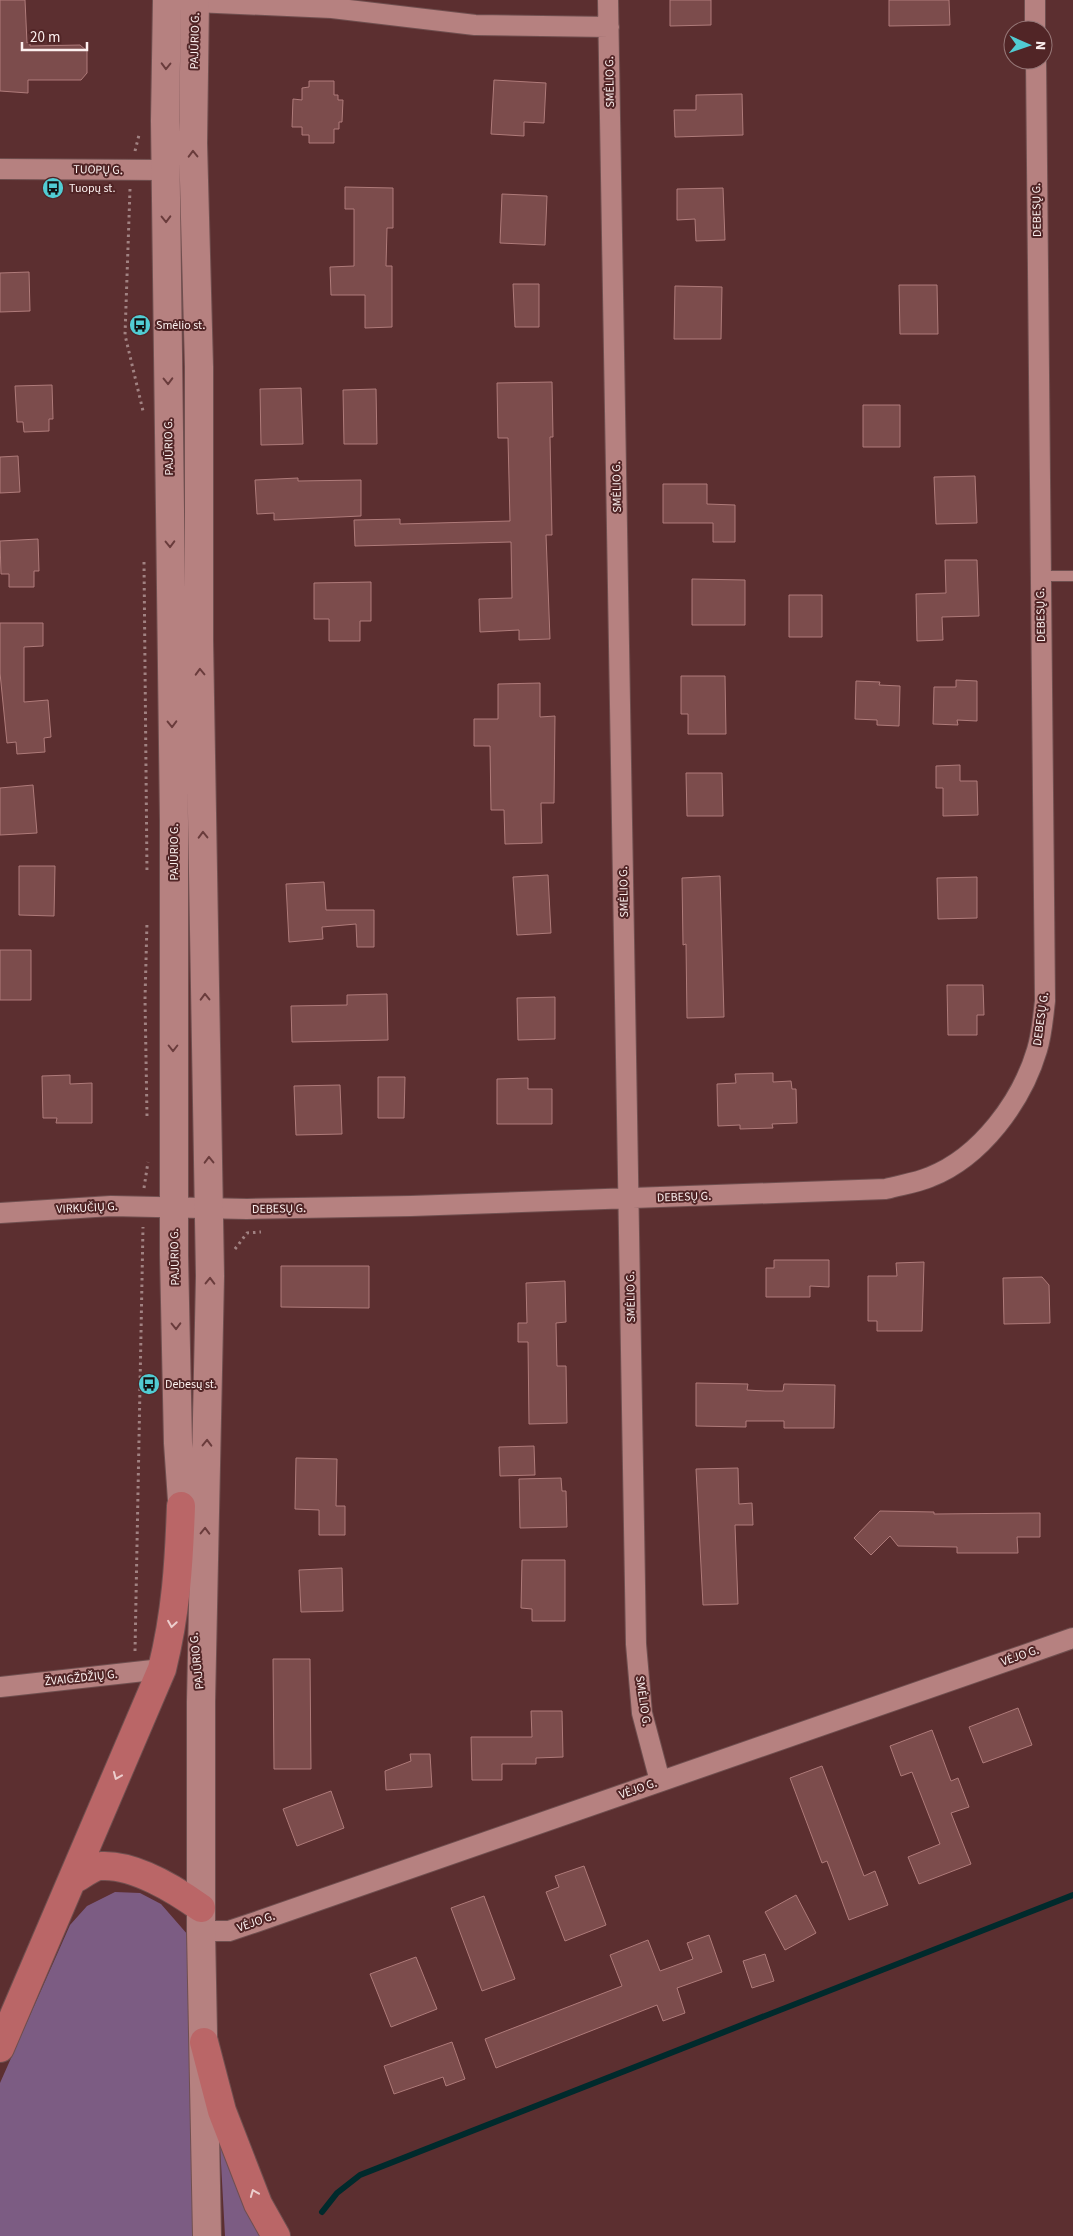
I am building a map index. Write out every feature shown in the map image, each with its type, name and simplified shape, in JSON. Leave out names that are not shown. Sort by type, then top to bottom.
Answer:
[{"type":"highway","points":[[0,2048],[162,1669],[171,1633],[177,1593],[181,1506]]},
{"type":"highway","points":[[73,1880],[100,1866],[127,1870],[158,1881],[201,1920]]},
{"type":"highway","points":[[204,2042],[222,2111],[258,2204],[276,2236]]},
{"type":"main road","name":"PAJŪRIO G.","points":[[167,0],[165,170],[174,822],[174,1207],[178,1433],[181,1506],[201,1702]]},
{"type":"main road","name":"PAJŪRIO G.","points":[[195,1],[193,143],[198,367],[199,640],[210,1208],[201,1702],[201,1920],[207,2236]]},
{"type":"street","name":"SMĖLIO G.","points":[[608,0],[636,1644],[642,1713],[660,1781]]},
{"type":"street","points":[[1035,0],[1035,20]]},
{"type":"street","points":[[195,1],[332,8],[475,25],[609,27]]},
{"type":"street","name":"DEBESŲ G.","points":[[174,1207],[266,1209],[629,1199],[886,1189],[930,1177],[960,1161],[989,1134],[1020,1091],[1037,1049],[1045,1001],[1036,70]]},
{"type":"street","name":"TUOPŲ G.","points":[[0,169],[165,170]]},
{"type":"street","name":"VIRKUČIŲ G.","points":[[0,1213],[111,1206],[174,1207]]},
{"type":"street","name":"VĖJO G.","points":[[201,1920],[229,1931],[1073,1638]]},
{"type":"street","name":"ŽVAIGŽDŽIŲ G.","points":[[0,1686],[162,1669]]},
{"type":"lane","points":[[1040,576],[1073,576]]},
{"type":"path","points":[[141,129],[130,171],[125,335],[143,418]]},
{"type":"path","points":[[144,559],[147,880]]},
{"type":"path","points":[[147,917],[145,999],[147,1121]]},
{"type":"path","points":[[144,1188],[148,1159]]},
{"type":"path","points":[[135,1672],[144,1226]]},
{"type":"path","points":[[232,1255],[247,1233],[262,1232]]},
{"type":"shaded area","points":[[115,1892],[140,1893],[161,1904],[188,1935],[194,2236],[0,2236],[0,2083],[70,1925],[87,1906]]},
{"type":"shaded area","points":[[220,2145],[260,2236],[225,2236]]},
{"type":"building","points":[[0,0],[25,0],[27,43],[30,43],[30,46],[80,45],[87,51],[87,73],[81,80],[28,80],[28,93],[0,91]]},
{"type":"building","points":[[670,0],[711,0],[711,25],[670,26]]},
{"type":"building","points":[[889,0],[949,0],[950,25],[889,26]]},
{"type":"building","points":[[494,80],[546,83],[544,123],[524,122],[524,136],[491,134]]},
{"type":"building","points":[[309,81],[334,81],[334,95],[338,95],[338,100],[343,100],[342,122],[339,122],[339,129],[334,129],[334,143],[309,143],[309,135],[302,135],[302,127],[292,127],[293,99],[302,100],[302,88],[309,87]]},
{"type":"building","points":[[742,94],[743,135],[675,137],[674,110],[696,110],[696,95]]},
{"type":"building","points":[[345,187],[393,188],[393,228],[387,228],[386,266],[392,266],[392,327],[365,328],[365,295],[331,295],[330,267],[354,266],[354,209],[345,209]]},
{"type":"building","points":[[723,188],[725,240],[696,241],[695,219],[677,220],[677,189]]},
{"type":"building","points":[[502,194],[547,196],[545,245],[500,243]]},
{"type":"building","points":[[29,272],[30,311],[0,312],[0,273]]},
{"type":"building","points":[[513,284],[539,284],[539,327],[515,327]]},
{"type":"building","points":[[899,285],[937,285],[938,334],[900,334]]},
{"type":"building","points":[[675,286],[722,287],[721,339],[674,339]]},
{"type":"building","points":[[552,382],[553,437],[550,437],[552,535],[546,535],[550,639],[519,640],[519,630],[480,632],[479,599],[512,598],[511,542],[355,546],[354,520],[400,519],[400,524],[510,521],[508,438],[498,438],[497,383]]},
{"type":"building","points":[[52,385],[53,419],[49,419],[49,431],[24,432],[23,422],[17,422],[15,386]]},
{"type":"building","points":[[301,388],[303,444],[261,445],[260,389]]},
{"type":"building","points":[[376,389],[377,444],[344,444],[343,390]]},
{"type":"building","points":[[863,405],[900,405],[900,447],[863,447]]},
{"type":"building","points":[[18,456],[20,492],[0,493],[0,457]]},
{"type":"building","points":[[975,476],[977,523],[936,524],[934,477]]},
{"type":"building","points":[[298,478],[298,481],[361,480],[361,516],[274,520],[274,513],[257,514],[255,480]]},
{"type":"building","points":[[663,484],[707,484],[707,504],[735,505],[735,542],[713,542],[713,523],[663,523]]},
{"type":"building","points":[[38,539],[39,571],[34,571],[34,587],[9,587],[9,574],[1,574],[0,541]]},
{"type":"building","points":[[945,560],[977,560],[979,616],[942,617],[943,640],[917,641],[916,594],[946,593]]},
{"type":"building","points":[[692,579],[745,580],[745,625],[692,625]]},
{"type":"building","points":[[371,582],[371,621],[360,621],[360,641],[329,641],[329,619],[314,619],[314,583]]},
{"type":"building","points":[[789,595],[822,595],[822,637],[789,637]]},
{"type":"building","points":[[0,623],[43,623],[43,646],[24,647],[24,702],[48,700],[51,737],[44,738],[45,752],[17,754],[16,742],[7,743],[0,673]]},
{"type":"building","points":[[681,676],[725,676],[726,734],[688,734],[688,714],[681,714]]},
{"type":"building","points":[[956,680],[977,681],[977,721],[957,720],[958,725],[933,724],[934,687],[956,687]]},
{"type":"building","points":[[856,681],[880,682],[879,685],[900,686],[899,726],[877,725],[877,720],[855,719]]},
{"type":"building","points":[[540,683],[540,717],[555,716],[554,803],[541,803],[542,843],[505,844],[504,810],[491,810],[490,746],[474,746],[474,719],[498,719],[498,684]]},
{"type":"building","points":[[960,765],[960,781],[977,781],[978,815],[943,816],[943,788],[936,788],[936,766]]},
{"type":"building","points":[[686,773],[722,773],[723,816],[687,816]]},
{"type":"building","points":[[33,785],[37,833],[0,835],[0,788]]},
{"type":"building","points":[[19,866],[55,866],[54,916],[19,915]]},
{"type":"building","points":[[548,875],[551,933],[517,935],[513,877]]},
{"type":"building","points":[[720,876],[724,1017],[687,1018],[686,944],[683,945],[682,878]]},
{"type":"building","points":[[977,877],[977,918],[938,919],[937,878]]},
{"type":"building","points":[[324,882],[326,910],[374,910],[374,947],[357,947],[356,924],[322,927],[323,939],[289,942],[286,884]]},
{"type":"building","points":[[0,950],[31,950],[31,1000],[0,1000]]},
{"type":"building","points":[[947,985],[983,985],[984,1015],[977,1015],[977,1035],[948,1035]]},
{"type":"building","points":[[387,994],[388,1040],[292,1042],[291,1006],[347,1005],[347,995]]},
{"type":"building","points":[[555,997],[555,1039],[518,1040],[517,998]]},
{"type":"building","points":[[773,1073],[773,1082],[791,1081],[792,1089],[796,1089],[797,1123],[772,1124],[773,1128],[740,1129],[740,1125],[718,1126],[717,1084],[736,1083],[735,1074]]},
{"type":"building","points":[[70,1075],[70,1084],[92,1083],[92,1123],[56,1123],[57,1118],[43,1118],[42,1076]]},
{"type":"building","points":[[378,1077],[405,1077],[404,1118],[378,1118]]},
{"type":"building","points":[[528,1078],[528,1089],[552,1089],[552,1124],[497,1124],[497,1079]]},
{"type":"building","points":[[340,1085],[342,1134],[296,1135],[294,1086]]},
{"type":"building","points":[[774,1260],[829,1260],[829,1287],[810,1286],[810,1297],[766,1297],[766,1268],[774,1268]]},
{"type":"building","points":[[924,1262],[922,1331],[877,1331],[877,1321],[868,1321],[868,1276],[897,1276],[896,1263]]},
{"type":"building","points":[[281,1266],[369,1266],[369,1308],[281,1307]]},
{"type":"building","points":[[1042,1277],[1049,1285],[1050,1323],[1004,1324],[1003,1278]]},
{"type":"building","points":[[565,1281],[566,1322],[556,1323],[557,1366],[566,1366],[567,1423],[529,1424],[528,1342],[518,1342],[518,1323],[527,1323],[526,1283]]},
{"type":"building","points":[[696,1383],[748,1384],[747,1390],[765,1391],[783,1391],[784,1384],[835,1385],[834,1428],[784,1428],[784,1421],[746,1421],[746,1427],[696,1426]]},
{"type":"building","points":[[534,1446],[535,1475],[500,1476],[499,1447]]},
{"type":"building","points":[[296,1458],[337,1459],[336,1506],[345,1506],[345,1535],[319,1535],[319,1510],[295,1509]]},
{"type":"building","points":[[738,1468],[739,1504],[752,1503],[753,1525],[735,1525],[738,1604],[703,1605],[696,1469]]},
{"type":"building","points":[[561,1478],[562,1491],[566,1491],[567,1527],[520,1528],[519,1479]]},
{"type":"building","points":[[880,1511],[934,1512],[934,1514],[1040,1513],[1040,1537],[1017,1537],[1018,1553],[957,1553],[957,1547],[898,1546],[890,1536],[871,1555],[854,1538]]},
{"type":"building","points":[[522,1560],[565,1560],[565,1621],[532,1621],[532,1609],[521,1608]]},
{"type":"building","points":[[342,1568],[343,1611],[301,1612],[299,1570]]},
{"type":"building","points":[[273,1659],[310,1659],[311,1769],[274,1769]]},
{"type":"building","points":[[1018,1708],[1032,1745],[983,1763],[969,1727]]},
{"type":"building","points":[[531,1711],[562,1711],[563,1757],[536,1758],[536,1764],[502,1764],[502,1780],[472,1780],[471,1737],[532,1737]]},
{"type":"building","points":[[932,1730],[951,1781],[958,1778],[969,1807],[951,1813],[971,1864],[919,1884],[908,1857],[940,1844],[912,1772],[901,1776],[890,1746]]},
{"type":"building","points":[[410,1754],[430,1754],[432,1787],[386,1790],[385,1771],[411,1761]]},
{"type":"building","points":[[822,1766],[864,1876],[875,1871],[888,1905],[849,1920],[827,1861],[822,1863],[790,1778]]},
{"type":"building","points":[[331,1791],[344,1828],[297,1846],[283,1809]]},
{"type":"building","points":[[584,1866],[606,1925],[565,1941],[546,1892],[559,1887],[555,1876]]},
{"type":"building","points":[[796,1895],[816,1933],[785,1950],[765,1912]]},
{"type":"building","points":[[484,1896],[515,1979],[482,1991],[451,1908]]},
{"type":"building","points":[[709,1935],[722,1972],[677,1988],[685,2013],[663,2021],[657,2005],[496,2068],[485,2039],[622,1986],[610,1955],[648,1940],[660,1971],[693,1959],[687,1943]]},
{"type":"building","points":[[765,1954],[774,1981],[752,1988],[743,1961]]},
{"type":"building","points":[[416,1957],[437,2009],[391,2027],[370,1974]]},
{"type":"building","points":[[452,2042],[465,2079],[446,2086],[443,2077],[394,2094],[384,2066]]},
{"type":"waterway","points":[[322,2212],[337,2193],[360,2175],[1073,1895]]},
{"type":"place","name":"Tuopų st.","points":[[53,188]]},
{"type":"place","name":"Smėlio st.","points":[[140,325]]},
{"type":"place","name":"Debesų st.","points":[[149,1384]]}]
